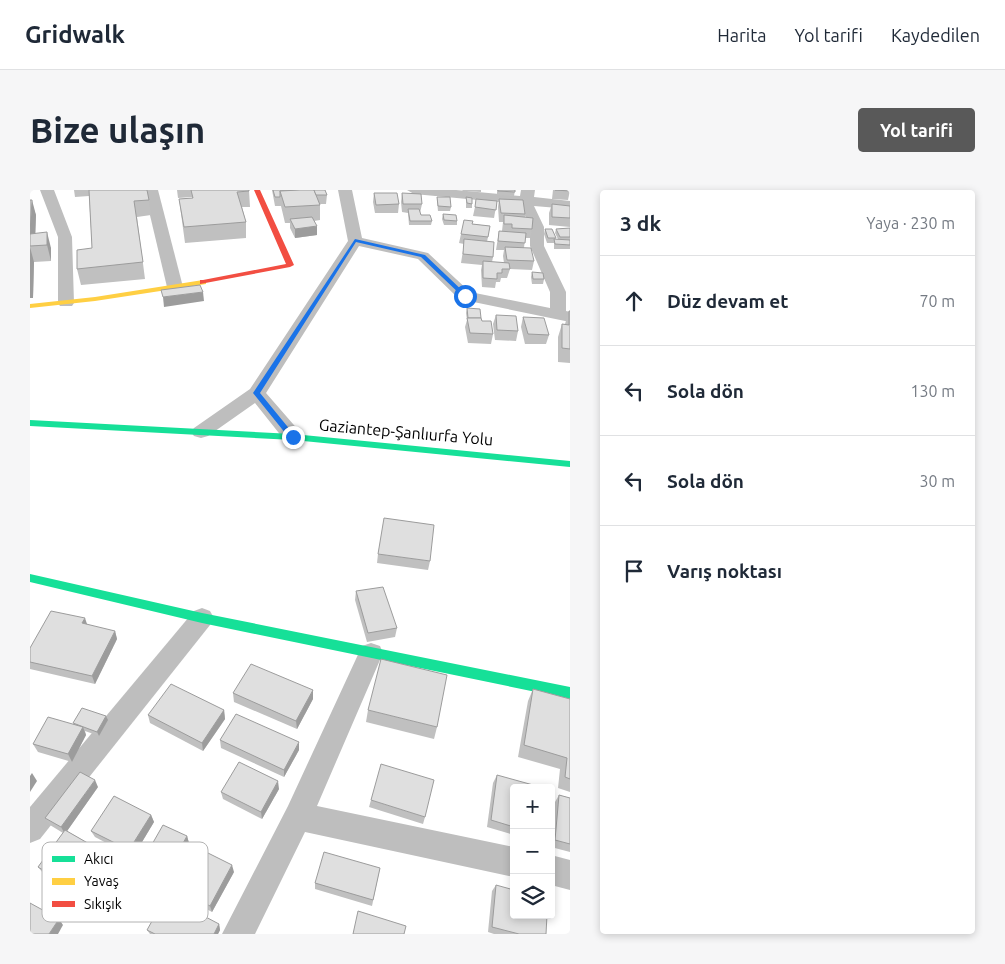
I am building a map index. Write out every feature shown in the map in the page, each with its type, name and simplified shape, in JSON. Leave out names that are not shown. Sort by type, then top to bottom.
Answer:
[{"type":"street","points":[[47,190],[65,236],[66,303]]},
{"type":"street","points":[[151,190],[175,287]]},
{"type":"street","points":[[30,306],[66,303],[175,287],[290,265],[257,190]]},
{"type":"street","points":[[201,432],[257,393],[355,240],[345,190]]},
{"type":"street","points":[[414,190],[527,196],[570,205]]},
{"type":"street","points":[[355,240],[423,256],[465,296],[564,316],[558,292],[537,246],[537,227],[527,196]]},
{"type":"street","points":[[257,393],[293,437]]},
{"type":"street","name":"Gaziantep-Şanlıurfa Yolu","points":[[30,423],[293,437],[570,464]]},
{"type":"street","points":[[30,578],[202,618],[570,693]]},
{"type":"street","points":[[30,829],[202,618]]},
{"type":"street","points":[[238,934],[298,816],[371,653]]},
{"type":"street","points":[[298,816],[510,861]]},
{"type":"street","points":[[555,871],[570,874]]},
{"type":"building","points":[[89,190],[147,190],[149,200],[134,201],[143,262],[77,269],[77,250],[92,248]]},
{"type":"building","points":[[191,190],[249,190],[237,192],[246,222],[184,227],[179,199],[193,198]]},
{"type":"building","points":[[273,190],[300,190],[280,191],[280,197],[275,197]]},
{"type":"building","points":[[314,190],[320,205],[285,207],[280,191]]},
{"type":"building","points":[[314,190],[325,190],[327,195],[316,195]]},
{"type":"building","points":[[515,190],[515,192],[498,191]]},
{"type":"building","points":[[374,193],[397,193],[399,204],[376,205]]},
{"type":"building","points":[[402,193],[421,194],[422,204],[403,204]]},
{"type":"building","points":[[437,197],[450,197],[451,207],[438,206]]},
{"type":"building","points":[[466,197],[472,198],[472,204],[467,203]]},
{"type":"building","points":[[476,199],[497,201],[496,210],[475,207]]},
{"type":"building","points":[[499,199],[523,200],[525,214],[501,213]]},
{"type":"building","points":[[30,200],[32,200],[30,234]]},
{"type":"building","points":[[552,204],[570,206],[570,218],[552,217]]},
{"type":"building","points":[[408,209],[419,209],[421,215],[430,215],[432,221],[410,221]]},
{"type":"building","points":[[443,214],[456,215],[457,221],[444,220]]},
{"type":"building","points":[[504,215],[533,218],[532,229],[512,228],[512,224],[504,224]]},
{"type":"building","points":[[312,217],[317,226],[295,229],[290,219]]},
{"type":"building","points":[[464,220],[473,221],[472,224],[490,226],[488,237],[461,234]]},
{"type":"building","points":[[570,228],[570,237],[560,237],[556,229]]},
{"type":"building","points":[[545,229],[552,229],[556,238],[548,238]]},
{"type":"building","points":[[499,231],[526,233],[525,243],[498,241]]},
{"type":"building","points":[[47,232],[47,245],[30,246],[30,234]]},
{"type":"building","points":[[464,239],[494,242],[493,257],[463,254]]},
{"type":"building","points":[[554,239],[570,240],[570,245],[555,244]]},
{"type":"building","points":[[505,247],[531,248],[534,261],[507,260]]},
{"type":"building","points":[[483,261],[509,263],[510,269],[502,269],[502,273],[497,273],[497,279],[483,278]]},
{"type":"building","points":[[532,272],[543,273],[544,279],[533,279]]},
{"type":"building","points":[[200,285],[203,292],[163,297],[161,290]]},
{"type":"building","points":[[467,308],[480,309],[481,318],[468,318]]},
{"type":"building","points":[[569,311],[570,349],[562,348],[562,324],[569,325]]},
{"type":"building","points":[[496,315],[516,316],[518,331],[497,330]]},
{"type":"building","points":[[523,317],[544,318],[549,335],[528,334]]},
{"type":"building","points":[[467,318],[481,318],[482,321],[491,321],[493,334],[470,333]]},
{"type":"building","points":[[384,518],[434,525],[430,561],[378,554]]},
{"type":"building","points":[[383,587],[397,628],[368,633],[356,591]]},
{"type":"building","points":[[51,611],[85,618],[82,623],[115,631],[92,676],[30,662],[30,648]]},
{"type":"building","points":[[381,659],[447,675],[437,727],[368,710]]},
{"type":"building","points":[[251,664],[313,690],[296,721],[233,693]]},
{"type":"building","points":[[171,684],[224,710],[202,743],[148,715]]},
{"type":"building","points":[[533,689],[570,699],[570,779],[565,777],[567,758],[524,745]]},
{"type":"building","points":[[82,708],[106,716],[97,732],[73,723]]},
{"type":"building","points":[[236,714],[299,742],[284,770],[220,740]]},
{"type":"building","points":[[48,717],[83,727],[68,754],[33,744]]},
{"type":"building","points":[[239,762],[278,781],[261,812],[221,792]]},
{"type":"building","points":[[381,764],[434,780],[425,817],[371,800]]},
{"type":"building","points":[[80,772],[95,780],[61,827],[45,818]]},
{"type":"building","points":[[497,775],[530,784],[510,784],[510,826],[491,820]]},
{"type":"building","points":[[559,795],[570,798],[570,844],[555,840]]},
{"type":"building","points":[[114,796],[151,815],[134,842],[113,842],[91,831]]},
{"type":"building","points":[[163,825],[187,836],[184,842],[153,842]]},
{"type":"building","points":[[65,830],[86,842],[56,842]]},
{"type":"building","points":[[324,852],[380,868],[373,900],[315,883]]},
{"type":"building","points":[[208,853],[232,865],[210,906],[208,905]]},
{"type":"building","points":[[42,862],[42,869],[38,867]]},
{"type":"building","points":[[496,885],[510,889],[510,919],[547,919],[546,934],[519,934],[492,927]]},
{"type":"building","points":[[30,903],[42,910],[42,922],[57,922],[49,934],[30,934]]},
{"type":"building","points":[[358,911],[406,926],[404,934],[353,934]]},
{"type":"building","points":[[208,918],[219,924],[214,934],[155,934],[147,930],[151,922],[208,922]]},
{"type":"traffic: fast","points":[[30,423],[293,437],[570,464]]},
{"type":"traffic: fast","points":[[30,578],[202,618],[570,693]]},
{"type":"traffic: slow","points":[[30,306],[95,299],[203,282]]},
{"type":"traffic: jam","points":[[203,282],[290,265],[257,190]]},
{"type":"route","points":[[293,437],[257,393],[355,240],[423,256],[465,296]]}]
